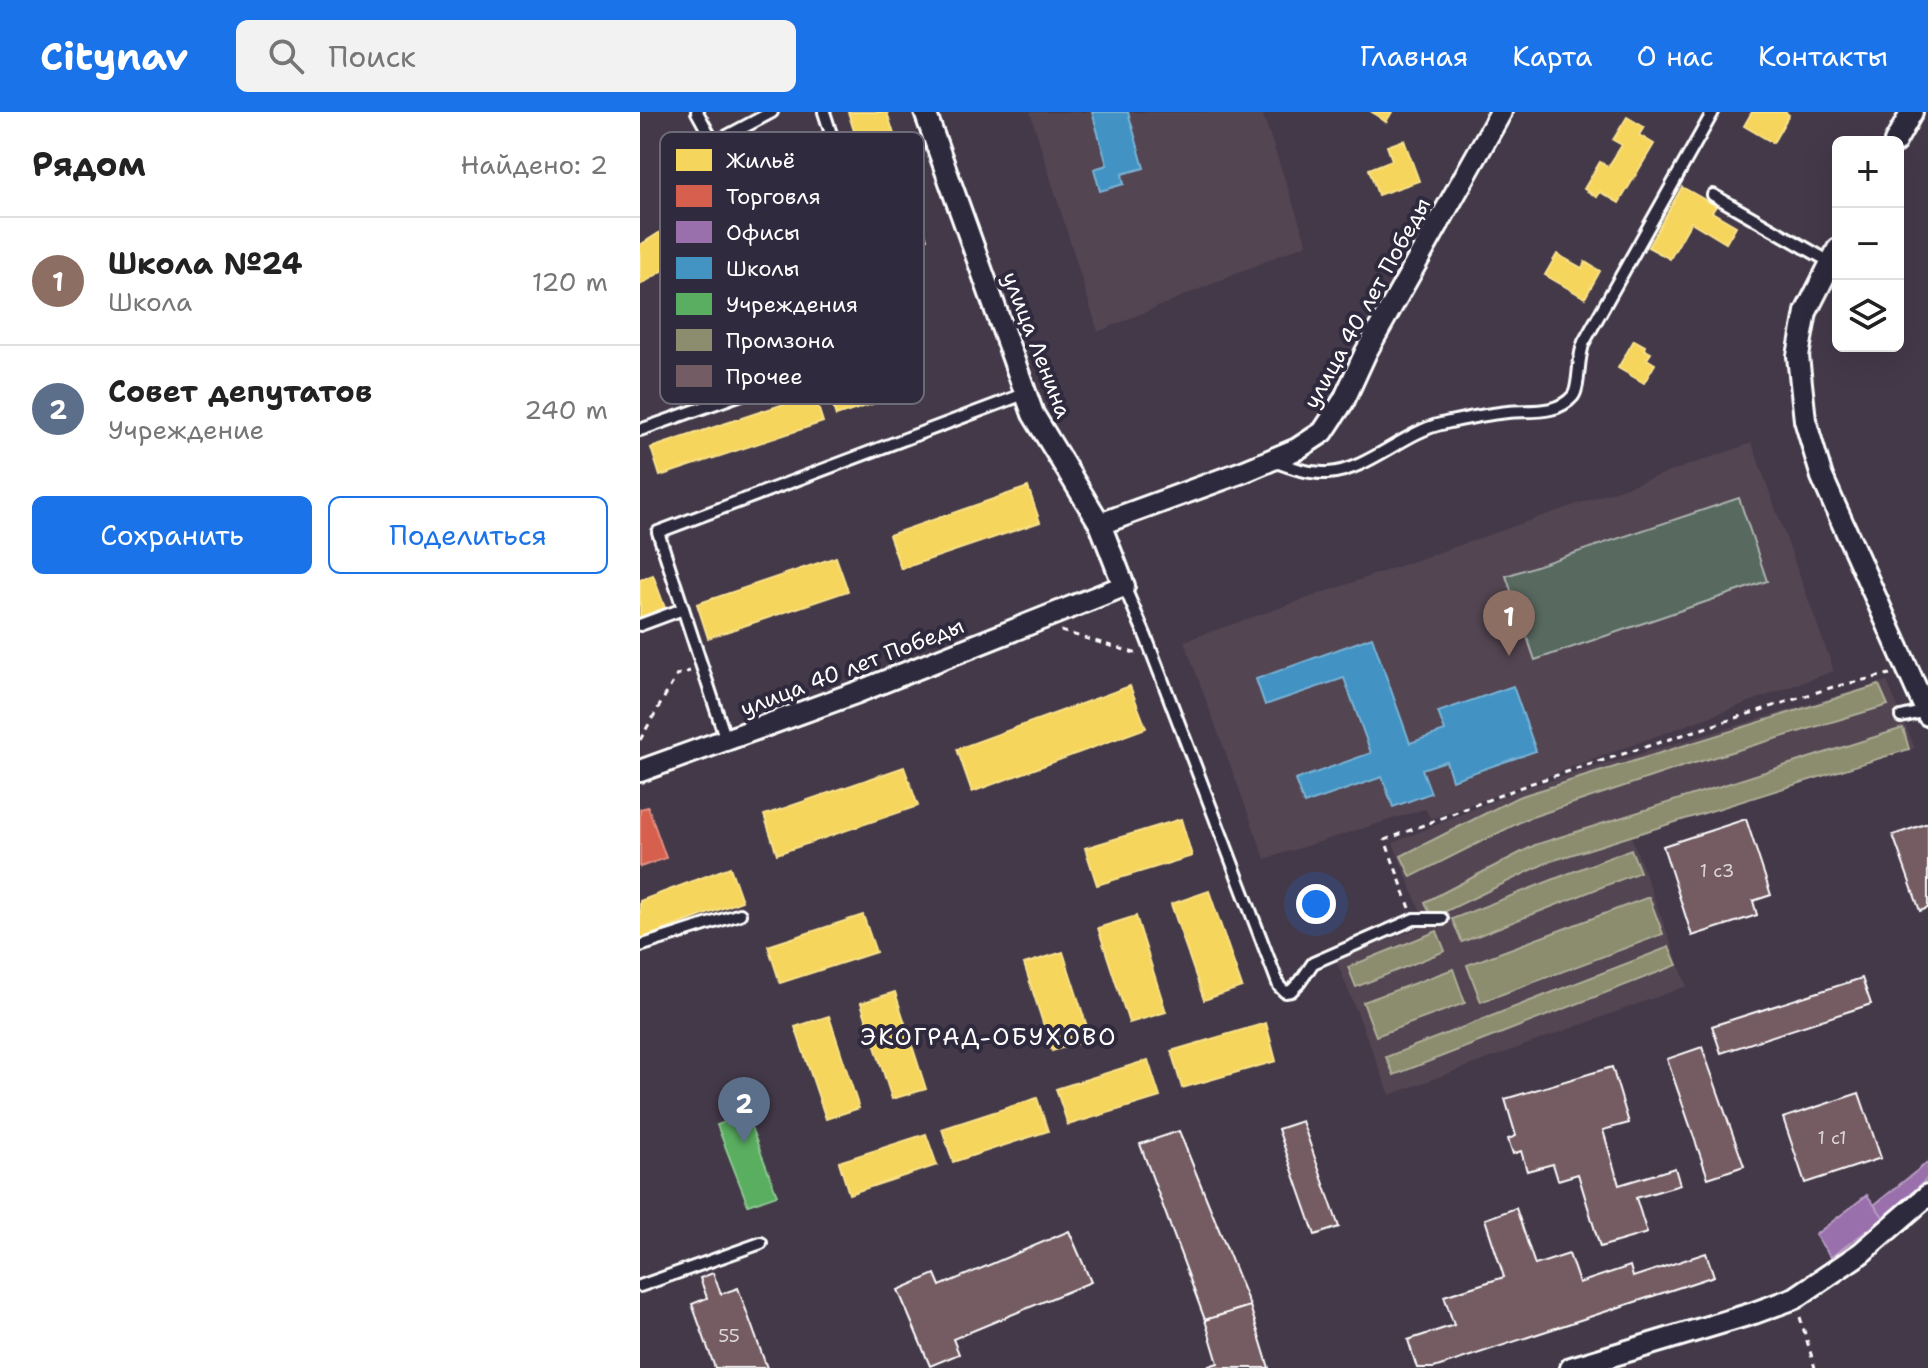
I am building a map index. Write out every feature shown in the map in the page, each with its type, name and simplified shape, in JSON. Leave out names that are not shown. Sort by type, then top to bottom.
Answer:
[{"type":"street","name":"улица Ленина","points":[[925,112],[1033,414],[1100,524],[1124,586]]},
{"type":"street","name":"улица 40 лет Победы","points":[[1100,524],[1273,460],[1323,432],[1501,112]]},
{"type":"street","points":[[1898,136],[1912,112]]},
{"type":"street","points":[[1832,260],[1806,312],[1798,356],[1805,420],[1822,477],[1927,713]]},
{"type":"street","name":"улица 40 лет Победы","points":[[640,771],[858,692],[1124,586]]},
{"type":"street","points":[[1571,1368],[1795,1298],[1861,1253],[1928,1195]]},
{"type":"lane","points":[[697,112],[708,132]]},
{"type":"lane","points":[[735,132],[772,112]]},
{"type":"lane","points":[[824,112],[830,132]]},
{"type":"lane","points":[[1273,460],[1298,471],[1330,473],[1363,462],[1438,425],[1508,412],[1539,411],[1558,406],[1573,395],[1577,385],[1578,354],[1713,112]]},
{"type":"lane","points":[[1713,195],[1832,255]]},
{"type":"lane","points":[[726,740],[658,532],[1027,393]]},
{"type":"lane","points":[[640,430],[714,404]]},
{"type":"lane","points":[[1124,586],[1279,986],[1285,992],[1291,991],[1313,963],[1414,919],[1442,919]]},
{"type":"lane","points":[[640,625],[683,609]]},
{"type":"lane","points":[[1901,717],[1927,713]]},
{"type":"lane","points":[[640,946],[740,914]]},
{"type":"lane","points":[[640,1286],[761,1243]]},
{"type":"path","points":[[1062,632],[1153,658]]},
{"type":"path","points":[[640,740],[677,675],[702,667]]},
{"type":"path","points":[[1414,919],[1385,840],[1544,779],[1833,687],[1907,671]]},
{"type":"path","points":[[1795,1298],[1815,1368]]},
{"type":"shaded area","points":[[1030,112],[1262,112],[1307,244],[1098,332]]},
{"type":"shaded area","points":[[1752,443],[1834,671],[1431,819],[1425,809],[1265,859],[1184,641]]},
{"type":"shaded area","points":[[1887,681],[1915,748],[1631,836],[1687,986],[1390,1095],[1336,960],[1426,925],[1393,843],[1521,789]]},
{"type":"green space","points":[[1739,498],[1767,581],[1535,660],[1506,576]]},
{"type":"building: Жильё","points":[[848,112],[887,112],[893,132],[854,132]]},
{"type":"building: Жильё","points":[[1372,112],[1392,112],[1386,122]]},
{"type":"building: Жильё","points":[[1752,112],[1785,112],[1789,115],[1773,143],[1744,126]]},
{"type":"building: Жильё","points":[[1627,117],[1644,127],[1639,135],[1654,144],[1619,203],[1600,192],[1597,197],[1584,189],[1600,162],[1608,167],[1622,145],[1613,140]]},
{"type":"building: Жильё","points":[[1404,140],[1419,181],[1378,195],[1369,169],[1392,160],[1387,146]]},
{"type":"building: Жильё","points":[[1682,187],[1716,206],[1712,212],[1736,226],[1726,243],[1691,222],[1670,259],[1648,247]]},
{"type":"building: Жильё","points":[[660,232],[660,272],[640,285],[640,245]]},
{"type":"building: Жильё","points":[[1557,254],[1582,268],[1585,262],[1600,271],[1585,298],[1545,275]]},
{"type":"building: Жильё","points":[[1634,340],[1645,346],[1644,349],[1651,353],[1647,359],[1655,364],[1644,383],[1618,368]]},
{"type":"building: Жильё","points":[[784,404],[817,404],[823,422],[660,476],[651,448]]},
{"type":"building: Жильё","points":[[832,404],[872,404],[836,416]]},
{"type":"building: Жильё","points":[[1028,487],[1040,522],[901,569],[889,535]]},
{"type":"building: Жильё","points":[[836,557],[848,591],[708,638],[697,604]]},
{"type":"building: Жильё","points":[[653,575],[665,608],[640,617],[640,580]]},
{"type":"building: Жильё","points":[[1130,686],[1146,728],[972,792],[957,749]]},
{"type":"building: Жильё","points":[[904,767],[918,806],[777,854],[764,815]]},
{"type":"building: Жильё","points":[[1181,819],[1192,856],[1097,885],[1085,848]]},
{"type":"building: Жильё","points":[[730,867],[742,901],[640,939],[640,901]]},
{"type":"building: Жильё","points":[[1209,891],[1242,987],[1204,1000],[1171,904]]},
{"type":"building: Жильё","points":[[863,915],[876,952],[780,983],[768,946]]},
{"type":"building: Жильё","points":[[1136,916],[1166,1012],[1129,1023],[1098,928]]},
{"type":"building: Жильё","points":[[1063,952],[1091,1039],[1052,1051],[1024,964]]},
{"type":"building: Жильё","points":[[895,992],[926,1089],[892,1099],[861,1003]]},
{"type":"building: Жильё","points":[[829,1016],[859,1108],[826,1119],[795,1027]]},
{"type":"building: Жильё","points":[[1266,1023],[1276,1061],[1182,1088],[1171,1051]]},
{"type":"building: Жильё","points":[[1148,1060],[1160,1097],[1068,1125],[1056,1089]]},
{"type":"building: Жильё","points":[[1037,1098],[1048,1131],[953,1162],[942,1129]]},
{"type":"building: Жильё","points":[[926,1134],[937,1165],[849,1194],[839,1162]]},
{"type":"building: Торговля","points":[[648,807],[666,858],[640,867],[640,809]]},
{"type":"building: Офисы","points":[[1928,1162],[1928,1178],[1884,1218],[1874,1205]]},
{"type":"building: Офисы","points":[[1867,1195],[1884,1218],[1831,1257],[1815,1235]]},
{"type":"building: Школы","points":[[1092,112],[1128,112],[1144,168],[1122,174],[1124,184],[1100,191],[1094,169],[1107,165]]},
{"type":"building: Школы","points":[[1372,637],[1410,743],[1445,731],[1438,712],[1513,686],[1536,751],[1452,780],[1446,761],[1422,769],[1431,793],[1393,807],[1382,777],[1304,804],[1295,780],[1371,753],[1344,678],[1265,705],[1256,679]]},
{"type":"building: Учреждения","points":[[746,1114],[777,1195],[748,1205],[717,1125]]},
{"type":"building: Промзона","points":[[1879,685],[1888,705],[1678,768],[1526,819],[1411,877],[1401,856],[1518,797]]},
{"type":"building: Промзона","points":[[1903,728],[1909,749],[1548,862],[1432,918],[1425,902],[1535,845]]},
{"type":"building: Промзона","points":[[1631,849],[1640,872],[1462,942],[1452,919]]},
{"type":"building: Промзона","points":[[1649,897],[1663,934],[1481,1002],[1467,965]]},
{"type":"building: Промзона","points":[[1437,931],[1445,951],[1356,987],[1348,967]]},
{"type":"building: Промзона","points":[[1669,947],[1677,965],[1394,1075],[1386,1057]]},
{"type":"building: Промзона","points":[[1453,969],[1465,1003],[1376,1036],[1363,1002]]},
{"type":"building: Прочее","points":[[1746,819],[1771,895],[1753,901],[1757,915],[1692,936],[1663,846]]},
{"type":"building: Прочее","points":[[1928,823],[1928,908],[1920,911],[1893,835]]},
{"type":"building: Прочее","points":[[1862,978],[1871,1004],[1721,1053],[1712,1026]]},
{"type":"building: Прочее","points":[[1702,1047],[1744,1166],[1708,1178],[1667,1059]]},
{"type":"building: Прочее","points":[[1612,1067],[1629,1123],[1603,1130],[1619,1185],[1675,1168],[1680,1185],[1636,1198],[1647,1233],[1600,1247],[1578,1174],[1558,1180],[1553,1164],[1527,1171],[1521,1151],[1513,1154],[1508,1139],[1516,1136],[1505,1099]]},
{"type":"building: Прочее","points":[[1859,1093],[1881,1158],[1805,1183],[1783,1118]]},
{"type":"building: Прочее","points":[[1302,1121],[1339,1227],[1315,1235],[1278,1129]]},
{"type":"building: Прочее","points":[[1179,1131],[1250,1306],[1205,1320],[1140,1144]]},
{"type":"building: Прочее","points":[[1516,1208],[1535,1265],[1569,1254],[1579,1283],[1630,1266],[1633,1277],[1706,1253],[1714,1276],[1434,1368],[1417,1368],[1408,1340],[1454,1325],[1444,1296],[1504,1277],[1485,1219]]},
{"type":"building: Прочее","points":[[1069,1231],[1091,1282],[953,1339],[959,1354],[930,1366],[898,1290],[935,1274],[940,1286]]},
{"type":"building: Прочее","points":[[713,1273],[721,1294],[738,1288],[767,1368],[715,1368],[692,1304],[707,1298],[700,1278]]},
{"type":"building: Прочее","points":[[1250,1306],[1269,1368],[1203,1368],[1218,1363],[1205,1320]]},
{"type":"place","name":"Школа №24","points":[[1509,656]]},
{"type":"place","name":"Совет депутатов","points":[[744,1143]]},
{"type":"district","name":"ЭКОГРАД-ОБУХОВО","points":[[989,1037]]}]
